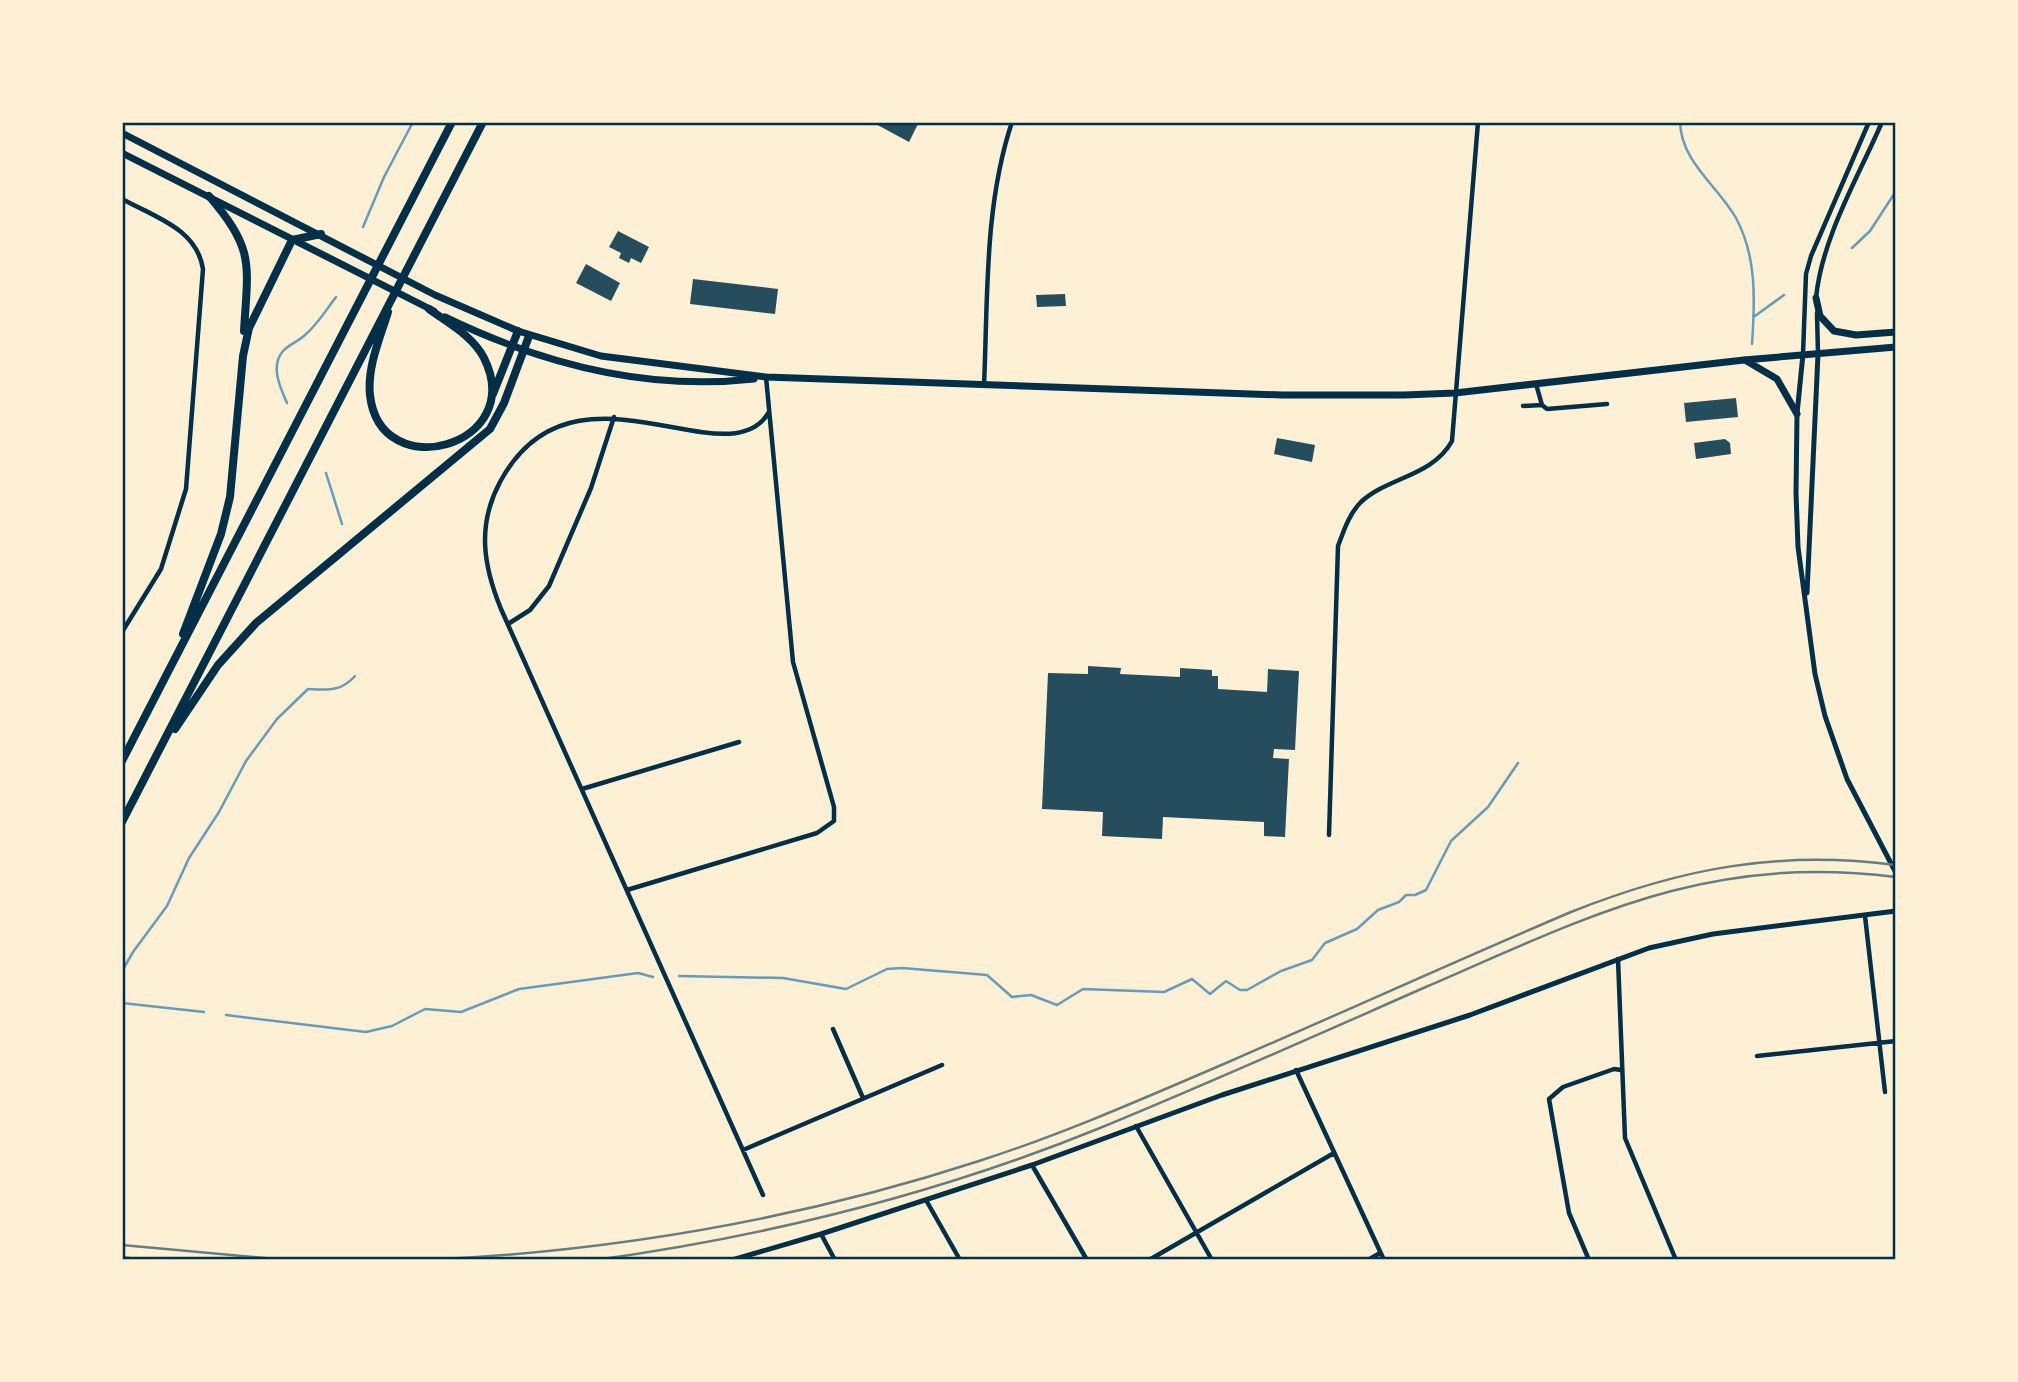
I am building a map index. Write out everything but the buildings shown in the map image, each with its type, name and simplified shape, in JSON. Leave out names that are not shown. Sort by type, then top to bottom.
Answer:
[{"type":"highway","points":[[122,761],[452,122]]},
{"type":"highway","points":[[122,822],[483,122]]},
{"type":"highway","points":[[165,679],[224,522],[236,463],[248,272],[245,253],[233,224],[209,195]]},
{"type":"highway","points":[[243,356],[249,328],[258,305],[292,240],[321,234]]},
{"type":"highway","points":[[395,289],[370,368],[369,383],[372,406],[382,425],[391,435],[411,445],[432,448],[450,445],[472,433],[482,421],[517,331]]},
{"type":"highway","points":[[429,309],[465,335],[485,358],[491,398]]},
{"type":"highway","points":[[152,764],[218,665],[256,623],[490,429],[504,403],[529,335]]},
{"type":"main road","points":[[122,133],[435,295],[517,331],[601,356],[766,377],[1331,396],[1455,393],[1744,360],[1895,347]]},
{"type":"main road","points":[[122,153],[429,309],[524,351],[598,372],[642,379],[692,383],[766,377]]},
{"type":"main road","points":[[1816,298],[1821,316],[1834,331],[1856,335],[1895,332]]},
{"type":"main road","points":[[1744,360],[1777,379],[1797,414]]},
{"type":"street","points":[[985,385],[996,180],[1013,122]]},
{"type":"street","points":[[1329,835],[1338,546],[1350,516],[1359,504],[1370,495],[1436,461],[1447,451],[1452,441],[1478,122]]},
{"type":"street","points":[[1869,122],[1811,256],[1806,274],[1803,354],[1797,414],[1798,547],[1815,674],[1825,716],[1847,779],[1869,827],[1895,873]]},
{"type":"street","points":[[1806,603],[1811,551],[1818,274],[1882,122]]},
{"type":"street","points":[[122,199],[187,234],[198,249],[202,269],[186,489],[161,569],[122,632]]},
{"type":"street","points":[[627,890],[817,833],[834,821],[834,807],[793,662],[766,377]]},
{"type":"street","points":[[1536,384],[1542,405]]},
{"type":"street","points":[[1523,406],[1542,405],[1554,411],[1607,404]]},
{"type":"street","points":[[763,1195],[508,624],[490,582],[483,544],[484,526],[494,493],[517,457],[545,435],[576,421],[614,417],[726,435],[751,431],[762,423],[769,411]]},
{"type":"street","points":[[508,624],[530,610],[549,586],[591,488],[614,417]]},
{"type":"street","points":[[582,789],[739,742]]},
{"type":"street","points":[[732,1259],[821,1234],[1032,1165],[1136,1125],[1296,1070],[1470,1015],[1618,958],[1713,934],[1895,911]]},
{"type":"street","points":[[1865,916],[1885,1092]]},
{"type":"street","points":[[1618,958],[1625,1138],[1676,1259]]},
{"type":"street","points":[[833,1029],[863,1098]]},
{"type":"street","points":[[1757,1056],[1895,1041]]},
{"type":"street","points":[[743,1150],[942,1065]]},
{"type":"street","points":[[1589,1259],[1569,1213],[1549,1099],[1563,1087],[1614,1069],[1621,1070]]},
{"type":"street","points":[[1296,1070],[1384,1259]]},
{"type":"street","points":[[1136,1125],[1212,1259]]},
{"type":"street","points":[[1149,1259],[1334,1153]]},
{"type":"street","points":[[1032,1165],[1087,1259]]},
{"type":"street","points":[[926,1200],[960,1259]]},
{"type":"street","points":[[821,1234],[835,1259]]},
{"type":"street","points":[[1368,1259],[1380,1252]]},
{"type":"waterway","points":[[363,227],[384,177],[413,122]]},
{"type":"waterway","points":[[1680,122],[1682,136],[1693,162],[1736,218],[1748,248],[1753,280],[1752,344]]},
{"type":"waterway","points":[[1852,248],[1870,231],[1896,191]]},
{"type":"waterway","points":[[1755,316],[1784,295]]},
{"type":"waterway","points":[[287,403],[278,377],[279,357],[314,326],[336,297]]},
{"type":"waterway","points":[[326,473],[342,524]]},
{"type":"waterway","points":[[122,971],[167,906],[189,858],[219,812],[246,761],[277,719],[308,689],[328,690],[339,687],[355,676]]},
{"type":"waterway","points":[[679,976],[783,978],[846,989],[887,969],[902,968],[987,975],[1012,997],[1031,995],[1057,1005],[1083,989],[1164,992],[1192,979],[1210,994],[1226,981],[1240,990],[1247,990],[1281,971],[1312,960],[1325,943],[1357,929],[1378,910],[1399,902],[1406,895],[1415,895],[1426,890],[1451,841],[1488,807],[1518,763]]},
{"type":"waterway","points":[[226,1015],[366,1032],[392,1026],[425,1009],[461,1012],[519,989],[638,973],[653,977]]},
{"type":"waterway","points":[[122,1003],[204,1012]]},
{"type":"railway","points":[[427,1260],[567,1249],[706,1229],[844,1200],[912,1182],[1011,1150],[1107,1114],[1571,912],[1652,884],[1730,866],[1770,862],[1811,860],[1896,865]]},
{"type":"railway","points":[[595,1260],[725,1239],[852,1210],[1039,1152],[1223,1076],[1545,935],[1654,896],[1709,882],[1767,874],[1829,872],[1896,877]]},
{"type":"railway","points":[[122,1245],[286,1260]]},
{"type":"railway","points":[[122,1257],[144,1260]]}]
